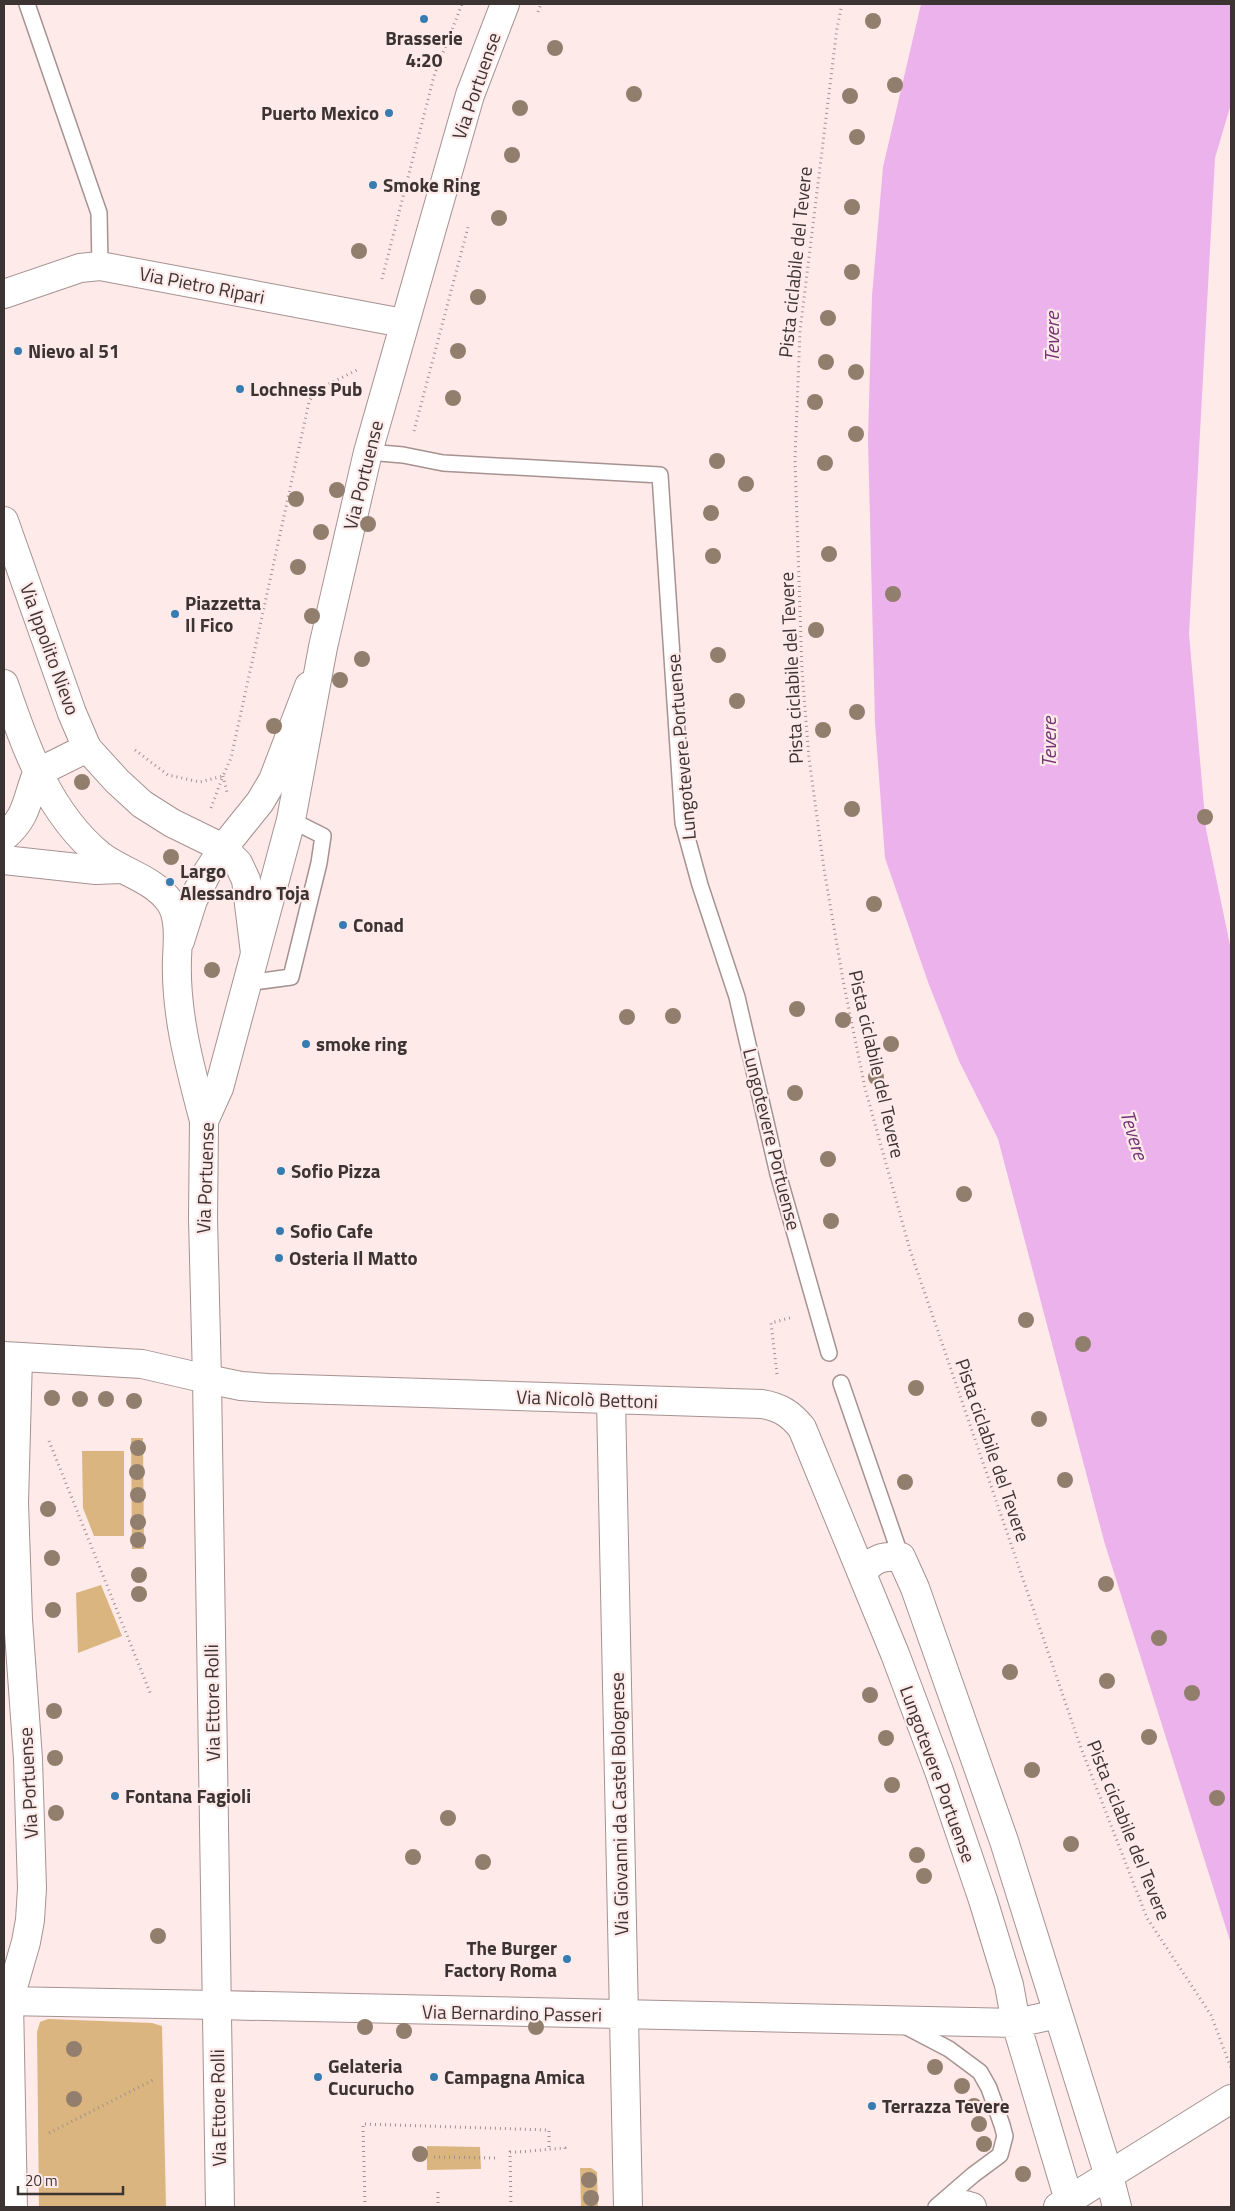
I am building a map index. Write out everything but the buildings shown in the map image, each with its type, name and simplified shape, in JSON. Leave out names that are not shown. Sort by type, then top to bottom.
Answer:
[{"type":"street","name":"Via Portuense","points":[[207,1379],[203,1218],[204,1121],[219,1088],[292,820],[323,647],[368,452],[403,323],[470,95],[505,4]]},
{"type":"street","name":"Via Pietro Ripari","points":[[4,294],[80,268],[100,266],[403,323]]},
{"type":"street","name":"Via Ippolito Nievo","points":[[4,521],[72,713],[87,748]]},
{"type":"street","points":[[177,952],[193,900],[206,874],[223,848],[260,802],[273,780],[323,647]]},
{"type":"street","points":[[4,684],[37,773],[80,835],[100,855],[152,887],[169,901],[176,924],[176,977],[180,1020],[204,1121]]},
{"type":"street","points":[[4,838],[20,821],[26,810],[37,773],[87,748],[142,804],[172,823],[223,848]]},
{"type":"street","name":"Via Portuense","points":[[223,848],[238,862],[246,880],[255,955]]},
{"type":"street","points":[[4,860],[96,870],[121,869]]},
{"type":"street","name":"Via Portuense","points":[[11,1357],[18,1619],[28,1759],[32,1888],[30,1920],[26,1942],[6,2001],[14,2207]]},
{"type":"street","name":"Via Nicolò Bettoni","points":[[11,1357],[142,1364],[235,1385],[268,1388],[762,1404],[781,1409],[802,1428],[862,1573]]},
{"type":"street","name":"Via Ettore Rolli","points":[[207,1379],[220,2207]]},
{"type":"street","name":"Via Giovanni da Castel Bolognese","points":[[611,1400],[628,2207]]},
{"type":"street","points":[[862,1573],[871,1562],[878,1558],[902,1557]]},
{"type":"street","name":"Lungotevere Portuense","points":[[902,1557],[925,1615],[1004,1841],[1109,2176],[1116,2207]]},
{"type":"street","name":"Lungotevere Portuense","points":[[862,1573],[902,1672],[980,1891],[1009,1985],[1016,2023],[1066,2205]]},
{"type":"street","name":"Via Bernardino Passeri","points":[[6,2001],[1016,2023]]},
{"type":"street","points":[[1016,2023],[1058,2014]]},
{"type":"street","points":[[1066,2205],[1231,2099]]},
{"type":"street","points":[[947,2207],[965,2205],[972,2207]]},
{"type":"lane","points":[[27,4],[99,213],[100,266]]},
{"type":"lane","name":"Lungotevere Portuense","points":[[368,452],[403,455],[443,463],[660,475],[684,823],[700,885],[737,997],[778,1174],[829,1353]]},
{"type":"lane","points":[[247,983],[291,976],[319,863],[323,836],[292,820]]},
{"type":"lane","name":"Lungotevere Portuense","points":[[841,1383],[902,1557]]},
{"type":"lane","points":[[884,2020],[923,2034],[968,2062],[980,2072],[989,2088],[1002,2125],[1004,2145],[1000,2155],[958,2186],[936,2207]]},
{"type":"path","points":[[372,317],[434,76],[462,4]]},
{"type":"path","points":[[534,20],[542,4]]},
{"type":"path","name":"Pista ciclabile del Tevere","points":[[842,4],[837,28],[800,331],[795,460],[802,671],[808,748],[824,868],[843,980],[865,1088],[910,1250],[1081,1748],[1148,1918],[1210,2015],[1231,2069]]},
{"type":"path","points":[[403,455],[409,451],[469,222]]},
{"type":"path","points":[[209,814],[231,758],[310,402],[315,391],[327,383],[362,368]]},
{"type":"path","points":[[133,748],[168,774],[200,782],[223,776]]},
{"type":"path","points":[[771,1323],[774,1344]]},
{"type":"path","points":[[46,1433],[151,1695]]},
{"type":"path","points":[[49,2133],[153,2080]]},
{"type":"path","points":[[365,2207],[363,2124],[549,2130],[549,2149]]},
{"type":"path","points":[[511,2207],[510,2152],[537,2152],[565,2148],[565,2152]]},
{"type":"path","points":[[434,2157],[497,2158]]},
{"type":"path","points":[[438,2192],[438,2207]]},
{"type":"shaded area","points":[[131,1438],[143,1438],[144,1549],[132,1549]]},
{"type":"shaded area","points":[[82,1451],[124,1451],[124,1536],[94,1536],[83,1508]]},
{"type":"shaded area","points":[[101,1585],[122,1636],[78,1653],[76,1593]]},
{"type":"shaded area","points":[[48,2019],[152,2023],[162,2026],[166,2207],[39,2207],[37,2032],[40,2022]]},
{"type":"shaded area","points":[[427,2146],[480,2147],[481,2169],[427,2170]]},
{"type":"shaded area","points":[[580,2168],[591,2168],[597,2172],[598,2207],[581,2207]]},
{"type":"water","name":"Tevere","points":[[921,4],[1231,4],[1231,104],[1215,158],[1189,634],[1206,829],[1231,950],[1231,1944],[1104,1541],[998,1139],[959,1061],[928,982],[885,858],[875,723],[868,439],[872,296],[883,167]]},
{"type":"place","name":"Brasserie 4:20","points":[[424,19]]},
{"type":"place","name":"Puerto Mexico","points":[[389,113]]},
{"type":"place","name":"Smoke Ring","points":[[373,185]]},
{"type":"place","name":"Nievo al 51","points":[[18,351]]},
{"type":"place","name":"Lochness Pub","points":[[240,389]]},
{"type":"place","name":"Piazzetta Il Fico","points":[[175,614]]},
{"type":"place","name":"Largo Alessandro Toja","points":[[170,882]]},
{"type":"place","name":"Conad","points":[[343,925]]},
{"type":"place","name":"smoke ring","points":[[306,1044]]},
{"type":"place","name":"Sofio Pizza","points":[[281,1171]]},
{"type":"place","name":"Sofio Cafe","points":[[280,1231]]},
{"type":"place","name":"Osteria Il Matto","points":[[279,1258]]},
{"type":"place","name":"Fontana Fagioli","points":[[115,1796]]},
{"type":"place","name":"The Burger Factory Roma","points":[[567,1959]]},
{"type":"place","name":"Gelateria Cucurucho","points":[[318,2077]]},
{"type":"place","name":"Campagna Amica","points":[[434,2077]]},
{"type":"place","name":"Terrazza Tevere","points":[[872,2106]]}]
